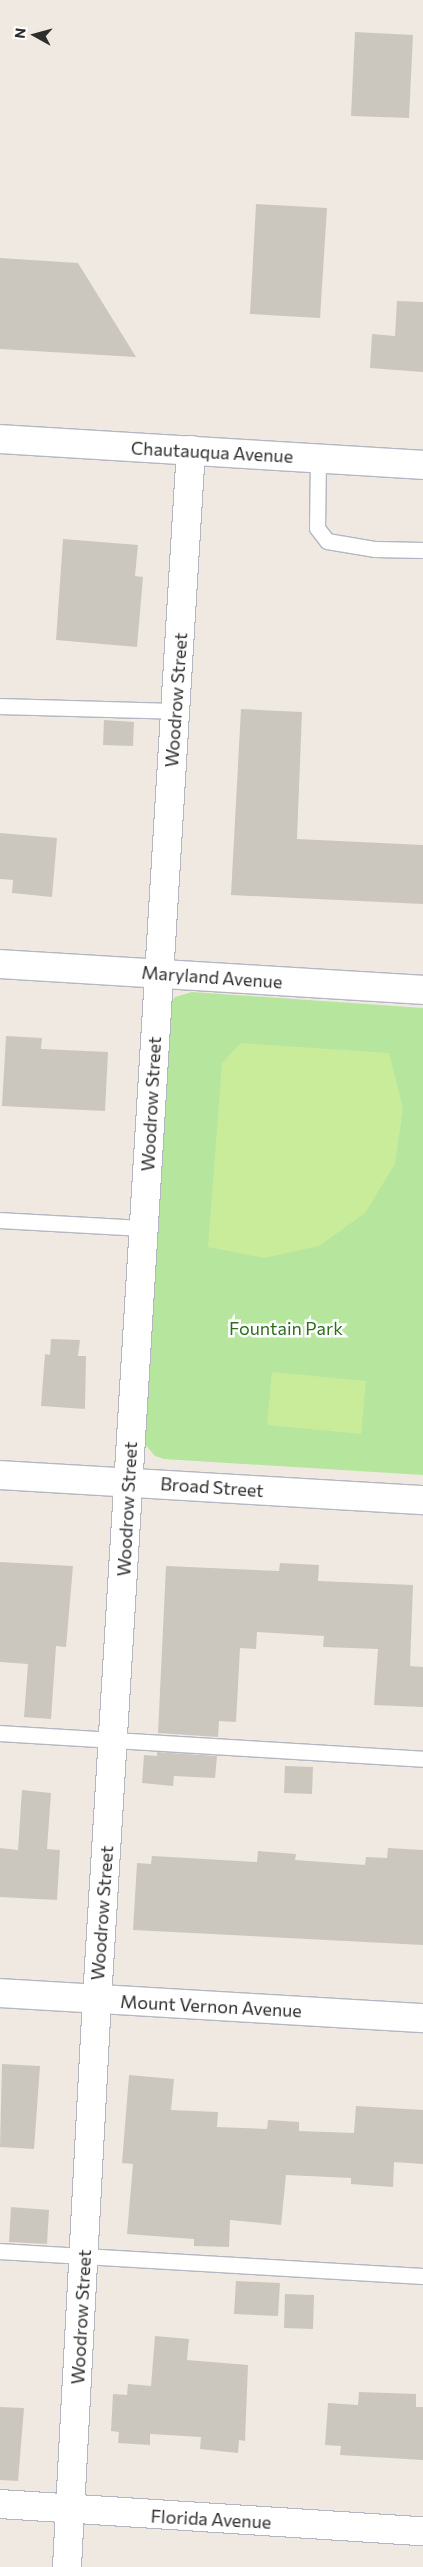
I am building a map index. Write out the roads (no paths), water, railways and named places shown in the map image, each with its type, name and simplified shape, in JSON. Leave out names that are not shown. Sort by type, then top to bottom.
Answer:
[{"type":"street","name":"Chautauqua Avenue","points":[[0,439],[423,465]]},
{"type":"street","name":"Woodrow Street","points":[[67,2567],[97,1999],[192,450]]},
{"type":"street","name":"Maryland Avenue","points":[[0,964],[423,990]]},
{"type":"street","name":"Broad Street","points":[[0,1475],[423,1500]]},
{"type":"street","name":"Mount Vernon Avenue","points":[[0,1993],[423,2018]]},
{"type":"street","name":"Florida Avenue","points":[[0,2504],[423,2532]]},
{"type":"lane","points":[[318,458],[317,528],[327,541],[375,548],[423,550]]},
{"type":"lane","points":[[0,706],[176,711]]},
{"type":"lane","points":[[0,1220],[144,1228]]},
{"type":"lane","points":[[0,1733],[423,1760]]},
{"type":"lane","points":[[0,2251],[423,2276]]},
{"type":"park label","name":"Fountain Park","points":[[286,1328]]}]
